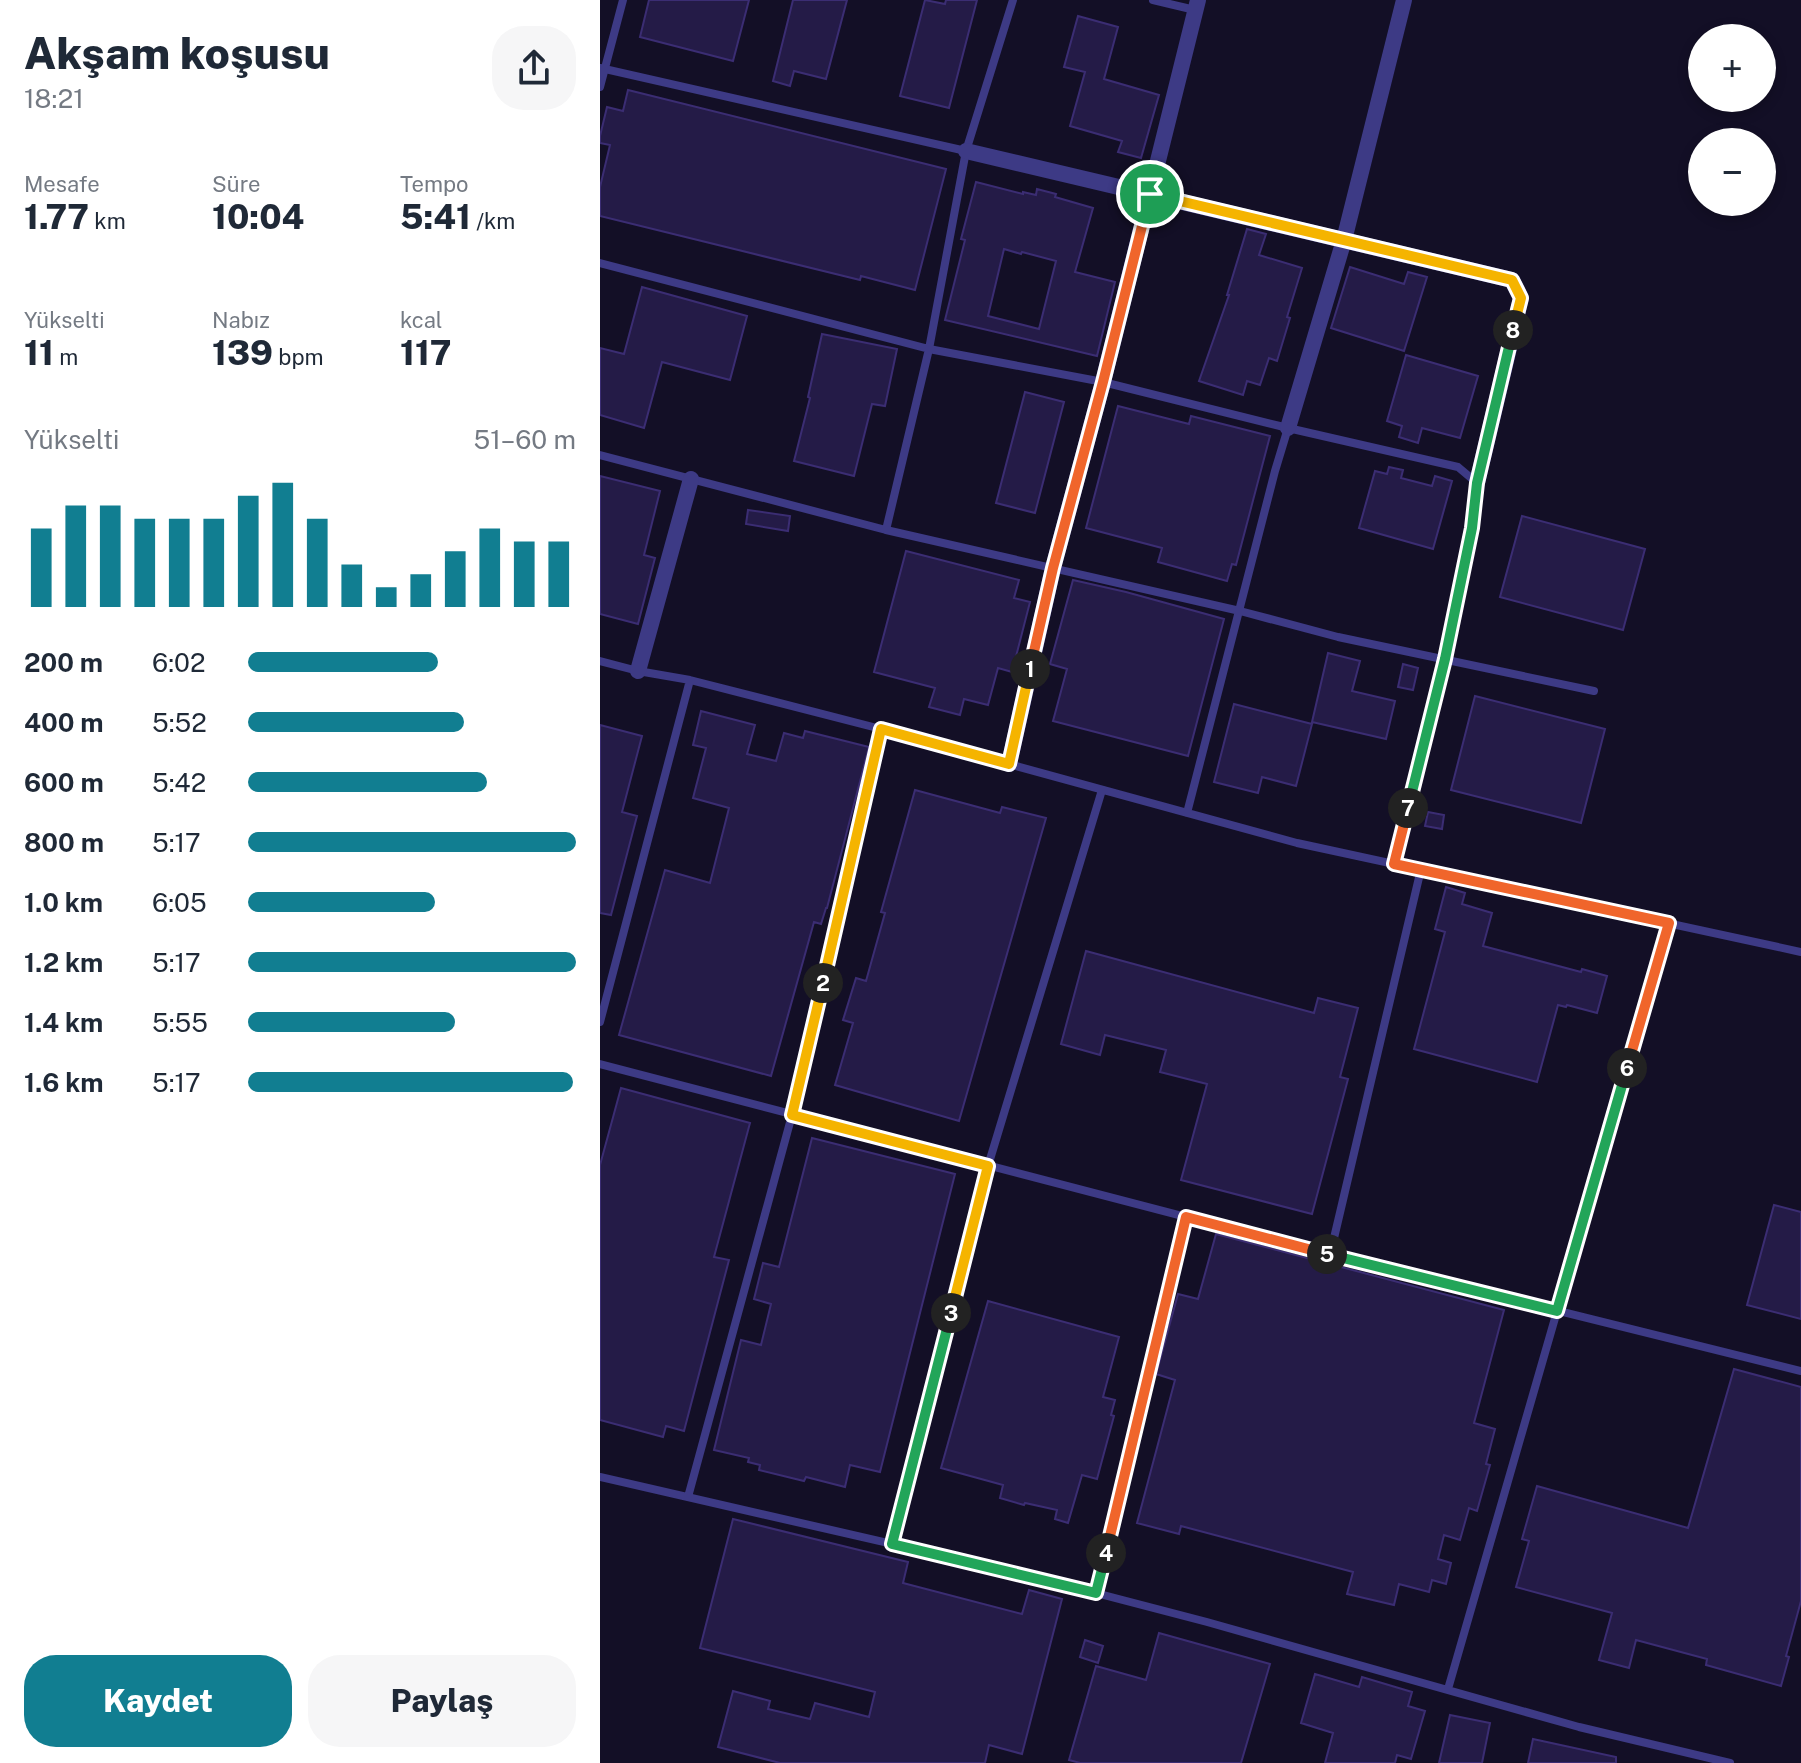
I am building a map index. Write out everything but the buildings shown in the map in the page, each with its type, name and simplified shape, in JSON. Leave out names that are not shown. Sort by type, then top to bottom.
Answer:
[{"type":"street","points":[[1288,428],[1344,240],[1404,0]]},
{"type":"street","points":[[1009,764],[1053,568],[1197,5]]},
{"type":"street","points":[[966,151],[1512,280],[1521,298],[1477,483]]},
{"type":"street","points":[[638,671],[691,479]]},
{"type":"lane","points":[[600,87],[623,0]]},
{"type":"lane","points":[[886,530],[929,349],[966,151],[1013,0]]},
{"type":"lane","points":[[1153,0],[1197,5]]},
{"type":"lane","points":[[603,69],[966,151]]},
{"type":"lane","points":[[600,263],[929,349],[1103,382],[1458,467],[1477,483],[1472,528],[1445,659],[1394,864]]},
{"type":"lane","points":[[1187,813],[1288,428]]},
{"type":"lane","points":[[600,455],[886,530],[1240,611],[1338,637],[1594,691]]},
{"type":"lane","points":[[600,661],[690,680],[881,729],[1297,843],[1801,952]]},
{"type":"lane","points":[[600,1022],[690,680]]},
{"type":"lane","points":[[688,1497],[792,1115],[881,729]]},
{"type":"lane","points":[[892,1544],[988,1166],[1102,790]]},
{"type":"lane","points":[[1330,1255],[1421,869]]},
{"type":"lane","points":[[1448,1689],[1669,923]]},
{"type":"lane","points":[[600,1064],[1330,1255],[1801,1371]]},
{"type":"lane","points":[[1096,1593],[1186,1217]]},
{"type":"lane","points":[[600,1477],[1096,1593],[1579,1727],[1730,1763]]},
{"type":"route","points":[[1150,194],[1512,280],[1521,298],[1477,483],[1472,528],[1445,659],[1394,864],[1669,923],[1557,1311],[1186,1217],[1096,1593],[892,1544],[988,1166],[792,1115],[881,729],[1009,764],[1053,568],[1150,194]]}]
